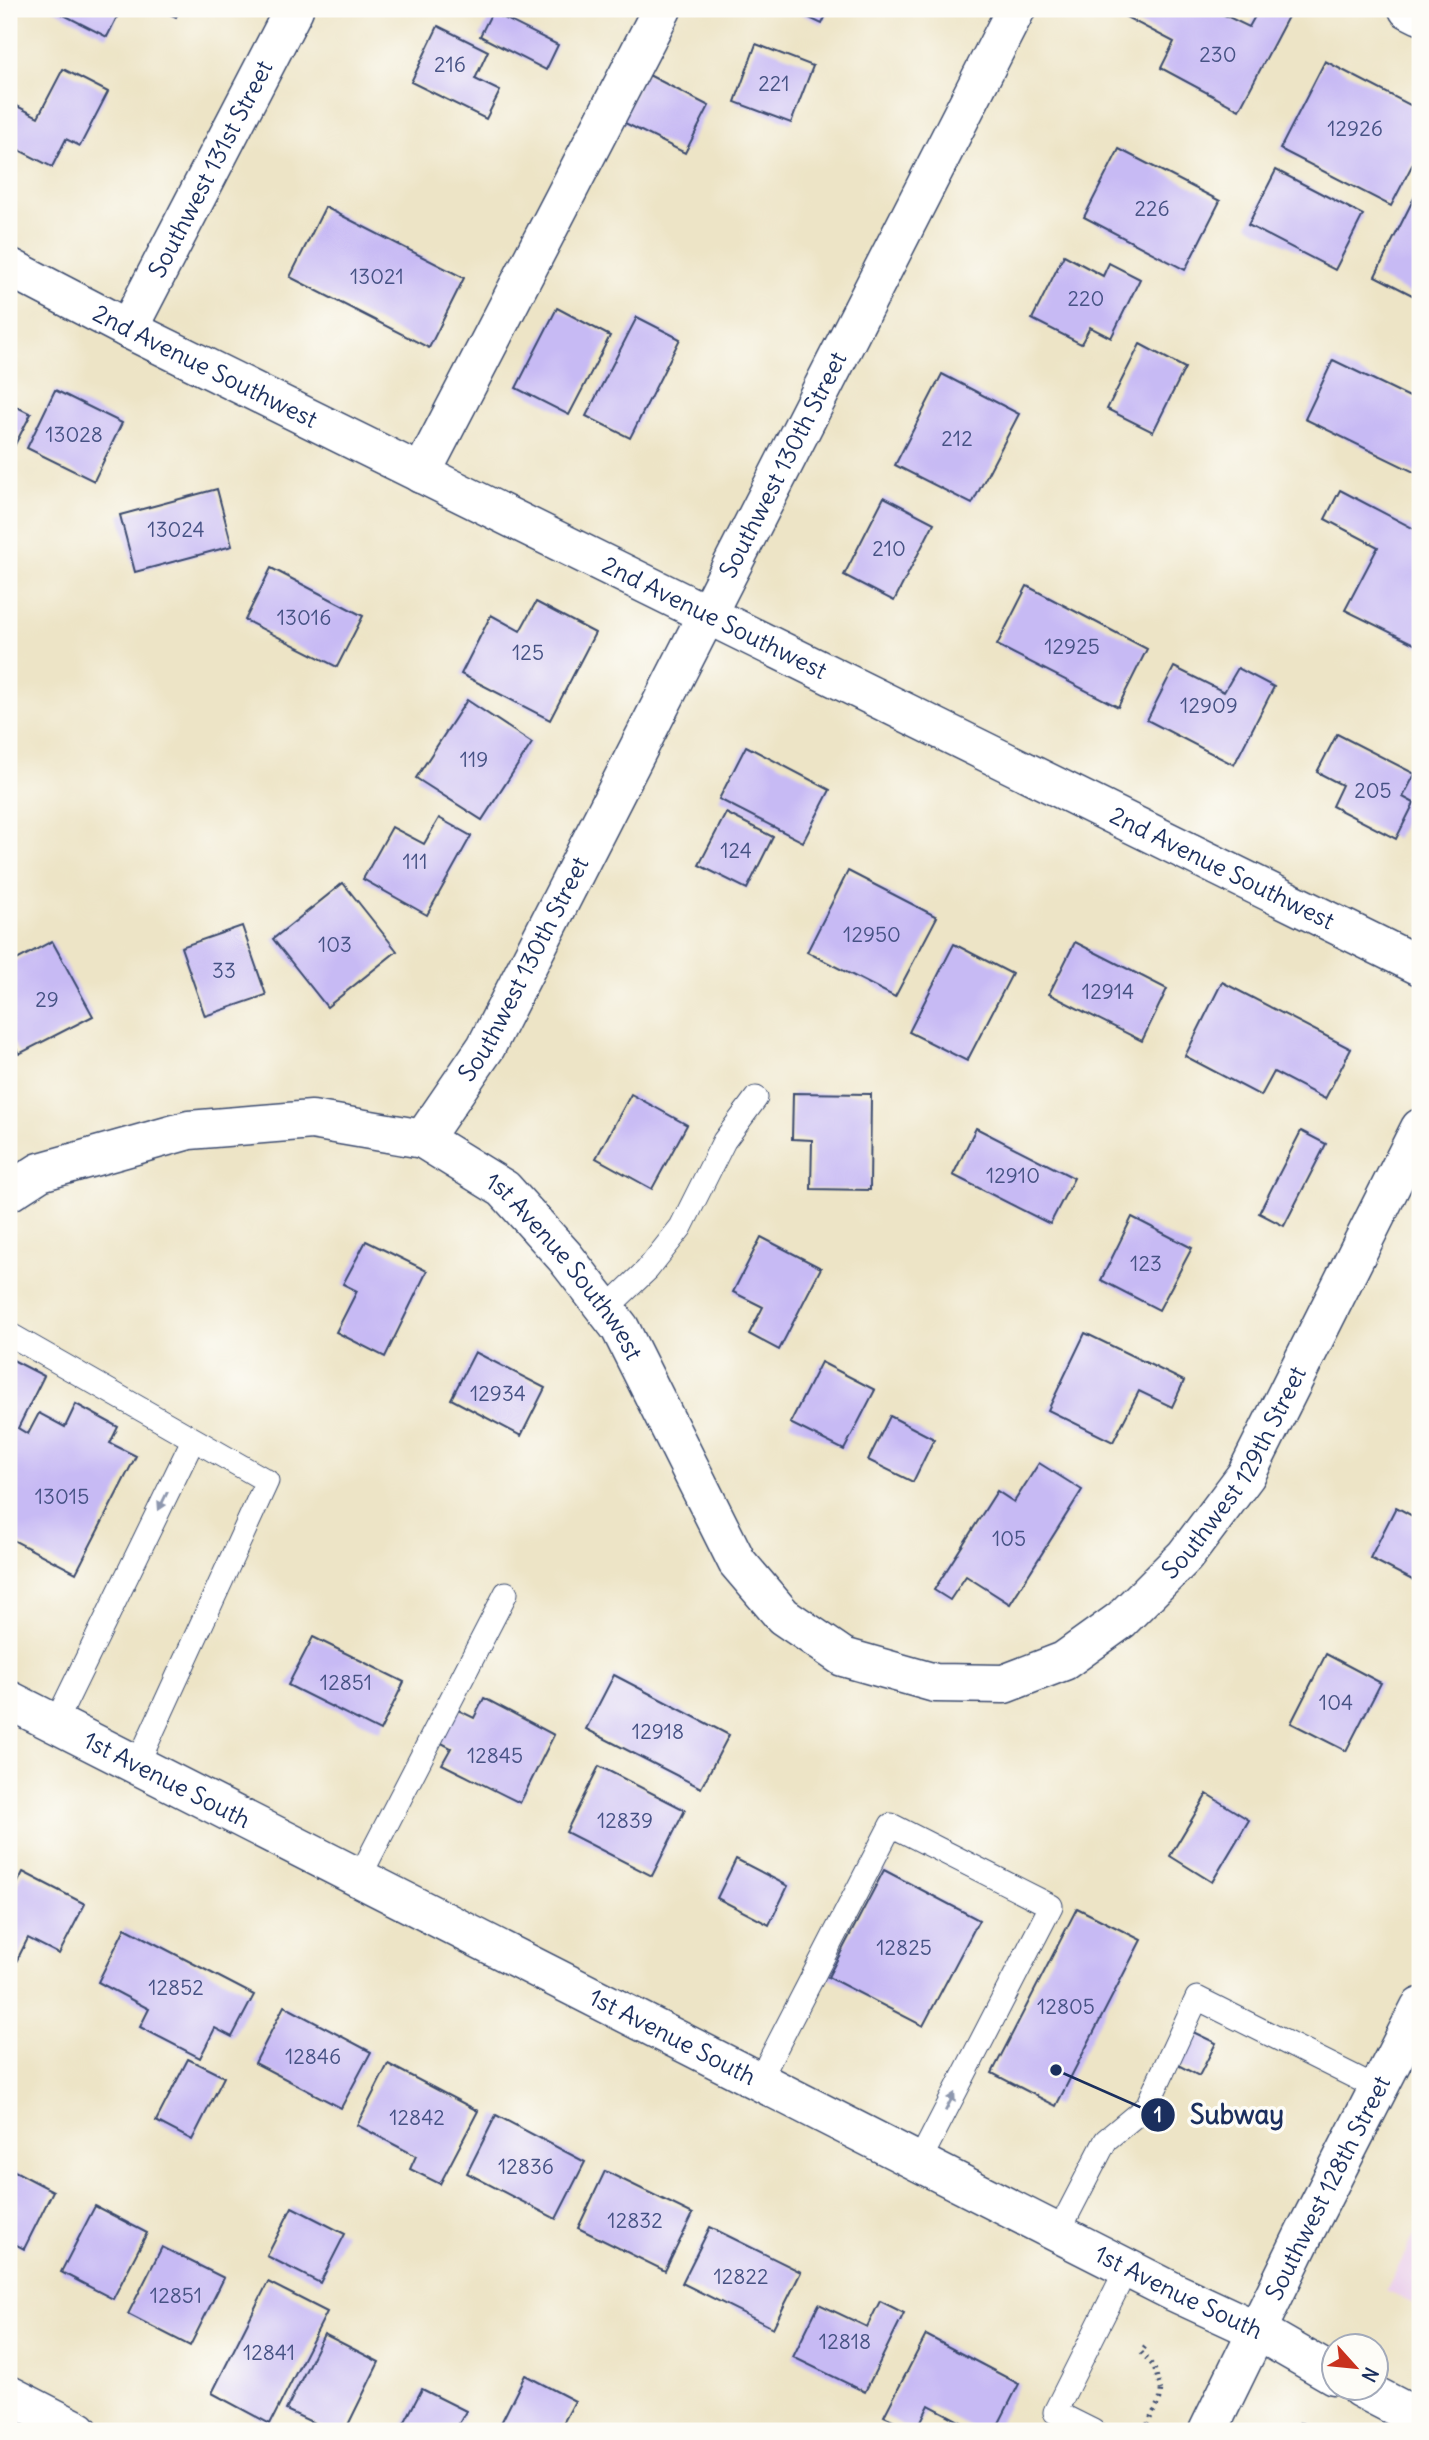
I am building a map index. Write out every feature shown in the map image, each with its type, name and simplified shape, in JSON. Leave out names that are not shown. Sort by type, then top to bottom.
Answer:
[{"type":"street","name":"Southwest 131st Street","points":[[128,330],[294,9]]},
{"type":"street","points":[[421,474],[662,9]]},
{"type":"street","name":"Southwest 130th Street","points":[[423,1139],[486,1047],[1016,9]]},
{"type":"street","points":[[1408,9],[1420,15]]},
{"type":"street","name":"2nd Avenue Southwest","points":[[9,267],[128,330],[1420,966]]},
{"type":"street","name":"1st Avenue Southwest","points":[[9,1192],[40,1172],[189,1130],[312,1120],[423,1139],[504,1189],[565,1257],[621,1328],[737,1562],[783,1616],[843,1657],[935,1683]]},
{"type":"street","name":"Southwest 129th Street","points":[[935,1683],[1004,1684],[1064,1661],[1121,1620],[1185,1556],[1246,1475],[1420,1128]]},
{"type":"street","name":"1st Avenue South","points":[[9,1700],[1127,2268],[1256,2330],[1320,2366]]},
{"type":"street","name":"Southwest 128th Street","points":[[1208,2431],[1256,2330],[1420,2007]]},
{"type":"street","points":[[9,2395],[79,2431]]},
{"type":"street","points":[[1383,2402],[1415,2422]]},
{"type":"lane","points":[[606,1310],[647,1270],[681,1227],[724,1142],[756,1098]]},
{"type":"lane","points":[[9,1334],[267,1481],[137,1765]]},
{"type":"lane","points":[[55,1724],[193,1440]]},
{"type":"lane","points":[[359,1878],[506,1592]]},
{"type":"lane","points":[[759,2081],[891,1825],[1051,1906],[919,2162]]},
{"type":"lane","points":[[1058,2233],[1106,2140],[1147,2106],[1197,1998],[1378,2089]]},
{"type":"lane","points":[[1093,2431],[1055,2412],[1127,2268]]},
{"type":"path","points":[[1144,2431],[1163,2390],[1154,2367],[1141,2352],[1145,2347]]},
{"type":"path","points":[[1291,2431],[1300,2428],[1301,2421]]},
{"type":"shaded area","points":[[1420,2224],[1420,2307],[1386,2291]]},
{"type":"building","points":[[52,9],[121,9],[107,37]]},
{"type":"building","points":[[159,9],[180,9],[176,17]]},
{"type":"building","points":[[501,9],[517,9],[514,15]]},
{"type":"building","points":[[790,9],[829,9],[822,24]]},
{"type":"building","points":[[1126,9],[1212,9],[1249,27],[1259,9],[1292,9],[1239,110],[1161,68],[1174,42],[1122,15]]},
{"type":"building","points":[[492,12],[558,45],[546,70],[480,36]]},
{"type":"building","points":[[438,26],[488,51],[475,79],[500,91],[486,119],[411,82]]},
{"type":"building","points":[[756,44],[813,66],[791,123],[735,102]]},
{"type":"building","points":[[1325,61],[1420,110],[1420,150],[1391,206],[1280,149]]},
{"type":"building","points":[[63,69],[108,92],[80,146],[66,139],[52,167],[9,145],[9,113],[13,104],[38,117]]},
{"type":"building","points":[[645,73],[709,106],[685,153],[621,121]]},
{"type":"building","points":[[1119,149],[1220,201],[1185,270],[1084,217]]},
{"type":"building","points":[[1276,170],[1363,215],[1335,270],[1248,225]]},
{"type":"building","points":[[1415,196],[1420,199],[1418,298],[1375,276]]},
{"type":"building","points":[[325,207],[464,278],[429,348],[290,277]]},
{"type":"building","points":[[1064,255],[1103,276],[1109,263],[1140,279],[1111,338],[1090,327],[1081,344],[1032,319]]},
{"type":"building","points":[[557,308],[610,336],[569,415],[516,388]]},
{"type":"building","points":[[637,317],[680,339],[630,438],[586,416]]},
{"type":"building","points":[[1140,344],[1185,368],[1153,432],[1107,409]]},
{"type":"building","points":[[1333,360],[1420,402],[1420,475],[1305,419]]},
{"type":"building","points":[[942,374],[1019,414],[972,504],[895,465]]},
{"type":"building","points":[[55,390],[122,423],[94,481],[27,448]]},
{"type":"building","points":[[9,403],[31,414],[9,456]]},
{"type":"building","points":[[217,489],[232,546],[135,572],[120,515]]},
{"type":"building","points":[[1340,490],[1418,531],[1420,527],[1420,647],[1345,610],[1378,547],[1325,519]]},
{"type":"building","points":[[884,497],[934,523],[894,601],[844,575]]},
{"type":"building","points":[[271,568],[363,616],[337,667],[245,620]]},
{"type":"building","points":[[1027,586],[1147,649],[1118,707],[997,645]]},
{"type":"building","points":[[536,602],[595,633],[550,720],[461,674],[491,615],[520,631]]},
{"type":"building","points":[[1174,667],[1224,692],[1238,668],[1274,687],[1234,765],[1147,720]]},
{"type":"building","points":[[467,700],[532,743],[482,820],[416,778]]},
{"type":"building","points":[[1337,734],[1415,774],[1403,797],[1414,803],[1396,839],[1332,806],[1342,785],[1317,772]]},
{"type":"building","points":[[746,746],[830,790],[803,842],[719,799]]},
{"type":"building","points":[[726,813],[773,837],[747,889],[699,865]]},
{"type":"building","points":[[439,818],[471,836],[427,915],[363,879],[392,827],[424,844]]},
{"type":"building","points":[[848,871],[937,917],[895,997],[807,952]]},
{"type":"building","points":[[343,883],[397,951],[327,1007],[273,939]]},
{"type":"building","points":[[242,926],[266,995],[205,1016],[181,947]]},
{"type":"building","points":[[52,941],[93,1016],[19,1054],[9,1035],[9,964]]},
{"type":"building","points":[[1075,942],[1167,989],[1142,1041],[1049,994]]},
{"type":"building","points":[[954,944],[1012,974],[967,1061],[909,1032]]},
{"type":"building","points":[[1222,982],[1351,1049],[1325,1099],[1274,1072],[1261,1096],[1185,1056]]},
{"type":"building","points":[[793,1093],[871,1094],[870,1190],[811,1189],[812,1140],[792,1139]]},
{"type":"building","points":[[631,1094],[687,1125],[652,1189],[596,1158]]},
{"type":"building","points":[[976,1128],[1074,1178],[1050,1224],[953,1175]]},
{"type":"building","points":[[1301,1131],[1326,1144],[1284,1226],[1259,1213]]},
{"type":"building","points":[[1132,1217],[1192,1248],[1159,1310],[1101,1280]]},
{"type":"building","points":[[761,1237],[821,1268],[779,1350],[749,1334],[763,1307],[733,1292]]},
{"type":"building","points":[[366,1241],[427,1271],[385,1357],[336,1332],[357,1291],[343,1284]]},
{"type":"building","points":[[1085,1333],[1184,1381],[1172,1407],[1139,1391],[1113,1442],[1048,1410]]},
{"type":"building","points":[[475,1352],[545,1388],[521,1436],[451,1399]]},
{"type":"building","points":[[9,1358],[44,1376],[18,1428],[28,1434],[39,1413],[65,1427],[76,1404],[118,1427],[110,1443],[136,1456],[76,1573],[9,1538]]},
{"type":"building","points":[[821,1362],[875,1390],[844,1450],[790,1423]]},
{"type":"building","points":[[890,1416],[934,1439],[913,1482],[868,1460]]},
{"type":"building","points":[[1039,1463],[1082,1490],[1010,1604],[966,1576],[950,1600],[934,1590],[997,1491],[1014,1502]]},
{"type":"building","points":[[1396,1507],[1420,1520],[1420,1584],[1370,1558]]},
{"type":"building","points":[[313,1637],[404,1682],[380,1731],[288,1685]]},
{"type":"building","points":[[1326,1654],[1381,1683],[1346,1751],[1291,1723]]},
{"type":"building","points":[[614,1675],[729,1735],[701,1788],[586,1729]]},
{"type":"building","points":[[484,1698],[554,1735],[520,1803],[442,1764],[451,1748],[434,1739],[450,1706],[474,1718]]},
{"type":"building","points":[[599,1766],[685,1810],[652,1876],[566,1832]]},
{"type":"building","points":[[1207,1794],[1249,1820],[1212,1882],[1170,1856]]},
{"type":"building","points":[[736,1859],[788,1886],[769,1925],[717,1898]]},
{"type":"building","points":[[884,1870],[979,1920],[923,2026],[828,1977]]},
{"type":"building","points":[[23,1872],[85,1904],[59,1954],[28,1938],[9,1976],[9,1900]]},
{"type":"building","points":[[1077,1908],[1141,1940],[1056,2106],[992,2073]]},
{"type":"building","points":[[125,1928],[254,1995],[232,2037],[215,2028],[200,2058],[140,2027],[149,2009],[98,1982]]},
{"type":"building","points":[[284,2006],[371,2052],[341,2108],[255,2063]]},
{"type":"building","points":[[1191,2031],[1216,2043],[1199,2076],[1174,2063]]},
{"type":"building","points":[[188,2059],[224,2077],[192,2140],[156,2121]]},
{"type":"building","points":[[388,2064],[478,2111],[440,2184],[410,2169],[416,2156],[357,2125]]},
{"type":"building","points":[[496,2115],[585,2162],[556,2219],[467,2173]]},
{"type":"building","points":[[9,2168],[53,2191],[24,2249],[9,2241]]},
{"type":"building","points":[[605,2171],[693,2214],[665,2271],[578,2228]]},
{"type":"building","points":[[95,2206],[147,2233],[113,2299],[61,2272]]},
{"type":"building","points":[[292,2207],[345,2234],[320,2283],[267,2256]]},
{"type":"building","points":[[710,2227],[801,2272],[773,2328],[682,2283]]},
{"type":"building","points":[[162,2247],[224,2278],[190,2346],[128,2314]]},
{"type":"building","points":[[268,2282],[327,2312],[270,2424],[212,2393]]},
{"type":"building","points":[[880,2301],[904,2313],[865,2392],[793,2357],[819,2304],[867,2327]]},
{"type":"building","points":[[324,2334],[379,2362],[345,2431],[331,2431],[286,2410]]},
{"type":"building","points":[[926,2335],[1019,2384],[995,2431],[978,2431],[929,2405],[916,2431],[884,2416]]},
{"type":"building","points":[[525,2375],[575,2401],[559,2431],[497,2431]]},
{"type":"building","points":[[422,2389],[466,2411],[455,2431],[400,2431]]},
{"type":"place","name":"Subway","points":[[1056,2070]]}]
